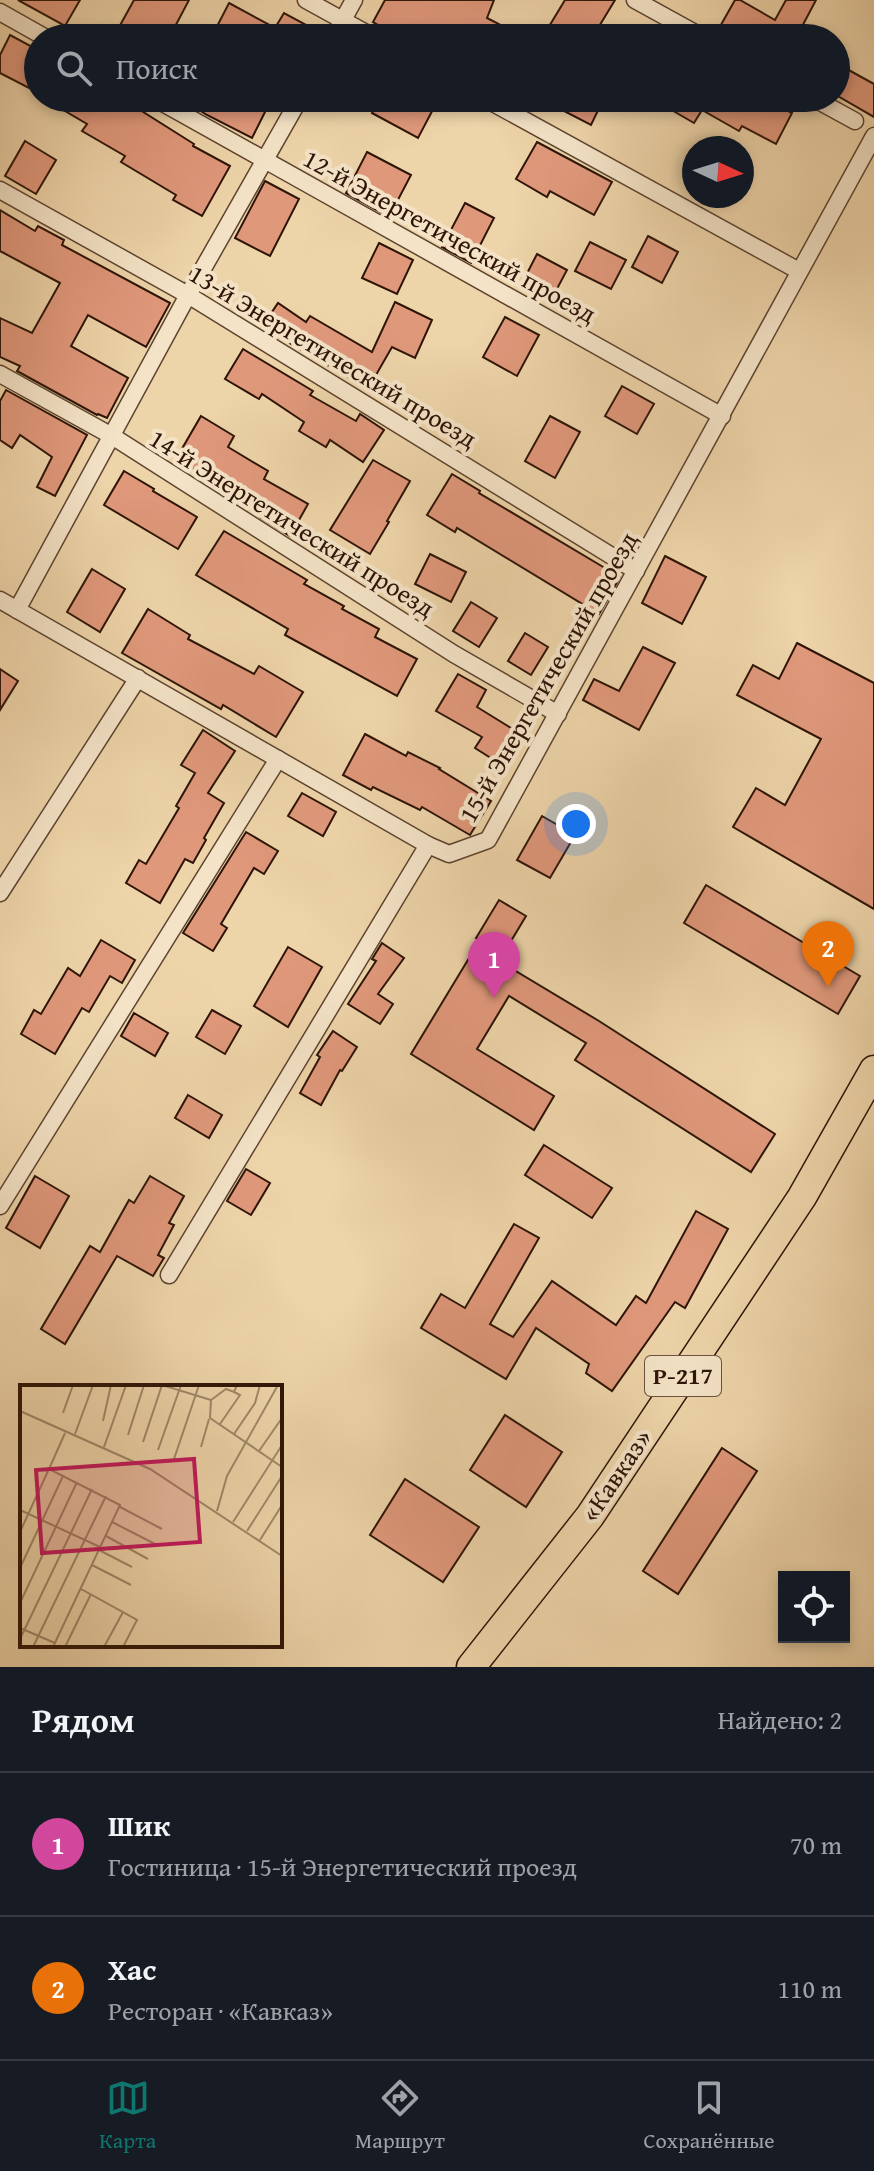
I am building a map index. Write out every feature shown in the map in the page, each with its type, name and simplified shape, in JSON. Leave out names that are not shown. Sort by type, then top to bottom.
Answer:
[{"type":"highway","name":"«Кавказ»","points":[[471,1667],[590,1516],[802,1197],[874,1070]]},
{"type":"street","points":[[306,0],[350,24]]},
{"type":"street","points":[[341,24],[354,0]]},
{"type":"street","points":[[635,0],[679,24]]},
{"type":"street","points":[[0,12],[24,26]]},
{"type":"street","name":"12-й Энергетический проезд","points":[[179,112],[722,416]]},
{"type":"street","points":[[17,610],[188,295],[292,112]]},
{"type":"street","points":[[509,112],[799,271]]},
{"type":"street","points":[[839,112],[855,121]]},
{"type":"street","name":"15-й Энергетический проезд","points":[[0,600],[428,845],[449,854],[488,840],[874,136]]},
{"type":"street","name":"13-й Энергетический проезд","points":[[0,190],[188,295],[636,571]]},
{"type":"street","name":"14-й Энергетический проезд","points":[[0,374],[112,436],[454,654],[558,714]]},
{"type":"street","points":[[0,893],[138,678]]},
{"type":"street","points":[[0,1206],[278,759]]},
{"type":"street","points":[[169,1275],[428,845]]},
{"type":"building","points":[[18,0],[80,0],[66,24]]},
{"type":"building","points":[[134,0],[189,0],[176,24],[121,24]]},
{"type":"building","points":[[385,0],[494,0],[487,18],[499,24],[376,24],[373,22]]},
{"type":"building","points":[[565,0],[615,0],[600,24],[550,24]]},
{"type":"building","points":[[735,0],[775,20],[786,0],[816,0],[803,24],[721,24]]},
{"type":"building","points":[[229,3],[268,24],[218,24]]},
{"type":"building","points":[[284,13],[304,24],[277,24]]},
{"type":"building","points":[[10,35],[24,42],[24,85],[0,73],[0,55]]},
{"type":"building","points":[[850,71],[874,84],[874,117],[850,103]]},
{"type":"building","points":[[67,112],[143,112],[193,146],[230,166],[202,216],[173,200],[176,195],[121,162],[125,156],[82,131],[87,124]]},
{"type":"building","points":[[202,112],[265,112],[252,138]]},
{"type":"building","points":[[373,112],[432,112],[418,138]]},
{"type":"building","points":[[566,112],[597,112],[591,125]]},
{"type":"building","points":[[675,112],[701,112],[694,123]]},
{"type":"building","points":[[706,112],[792,113],[776,144],[742,126],[739,131]]},
{"type":"building","points":[[25,141],[56,160],[36,194],[5,176]]},
{"type":"building","points":[[537,142],[612,182],[594,215],[550,191],[547,197],[516,179]]},
{"type":"building","points":[[367,152],[411,175],[389,217],[346,193]]},
{"type":"building","points":[[265,181],[299,199],[270,256],[235,238]]},
{"type":"building","points":[[465,203],[494,218],[471,263],[442,247]]},
{"type":"building","points":[[0,210],[35,231],[38,226],[64,240],[62,245],[170,303],[146,347],[88,315],[71,346],[128,378],[107,418],[17,371],[20,366],[0,357],[0,318],[32,333],[60,283],[0,251]]},
{"type":"building","points":[[648,236],[678,252],[662,283],[632,267]]},
{"type":"building","points":[[590,242],[626,260],[611,289],[575,271]]},
{"type":"building","points":[[379,243],[413,260],[397,294],[362,278]]},
{"type":"building","points":[[537,254],[567,270],[550,302],[520,287]]},
{"type":"building","points":[[395,302],[432,320],[415,358],[392,347],[368,389],[262,327],[278,303],[306,322],[310,316],[372,352]]},
{"type":"building","points":[[505,317],[539,335],[517,376],[483,357]]},
{"type":"building","points":[[243,349],[313,391],[310,395],[356,421],[360,414],[384,430],[363,462],[330,440],[326,447],[299,431],[304,422],[262,394],[259,399],[225,379]]},
{"type":"building","points":[[622,386],[654,404],[637,434],[605,416]]},
{"type":"building","points":[[6,390],[87,435],[55,496],[37,487],[52,457],[20,435],[12,448],[0,440],[0,401]]},
{"type":"building","points":[[201,416],[234,436],[228,447],[268,471],[264,479],[308,504],[290,536],[261,518],[263,515],[219,490],[221,486],[176,459]]},
{"type":"building","points":[[550,416],[580,432],[555,478],[525,461]]},
{"type":"building","points":[[373,460],[410,481],[370,554],[330,530]]},
{"type":"building","points":[[124,471],[197,517],[178,549],[104,505]]},
{"type":"building","points":[[452,474],[620,577],[599,614],[457,528],[455,532],[427,515]]},
{"type":"building","points":[[224,531],[307,580],[304,584],[379,629],[375,637],[417,659],[397,696],[285,635],[288,629],[196,575]]},
{"type":"building","points":[[430,554],[466,572],[451,602],[415,584]]},
{"type":"building","points":[[665,556],[706,577],[682,624],[642,603]]},
{"type":"building","points":[[92,569],[125,589],[100,632],[67,612]]},
{"type":"building","points":[[471,602],[497,618],[479,647],[453,631]]},
{"type":"building","points":[[148,609],[190,635],[188,639],[254,674],[259,666],[303,692],[276,737],[223,705],[221,709],[122,653]]},
{"type":"building","points":[[525,633],[548,647],[531,675],[508,661]]},
{"type":"building","points":[[797,643],[874,683],[874,909],[733,827],[756,788],[785,805],[821,739],[737,695],[753,665],[779,679]]},
{"type":"building","points":[[643,647],[675,663],[639,730],[583,700],[594,679],[619,691]]},
{"type":"building","points":[[0,669],[18,681],[0,710]]},
{"type":"building","points":[[458,674],[486,690],[477,707],[524,736],[505,767],[475,748],[482,737],[436,711]]},
{"type":"building","points":[[203,730],[235,751],[208,793],[224,803],[193,863],[185,859],[160,903],[126,883],[139,860],[146,864],[179,808],[176,806],[195,773],[181,765]]},
{"type":"building","points":[[365,734],[406,756],[408,752],[440,768],[491,801],[470,835],[422,807],[420,810],[343,775]]},
{"type":"building","points":[[302,793],[336,812],[323,836],[288,816]]},
{"type":"building","points":[[542,816],[575,835],[550,878],[517,860]]},
{"type":"building","points":[[246,832],[278,851],[264,874],[254,868],[221,924],[227,928],[213,951],[183,933]]},
{"type":"building","points":[[706,885],[860,976],[838,1014],[684,923]]},
{"type":"building","points":[[499,900],[526,916],[499,961],[775,1134],[751,1172],[575,1060],[586,1043],[509,996],[477,1049],[554,1096],[534,1130],[411,1054],[480,940],[476,938]]},
{"type":"building","points":[[101,940],[135,960],[122,983],[110,976],[89,1012],[82,1008],[55,1054],[21,1034],[34,1010],[41,1014],[68,968],[80,976]]},
{"type":"building","points":[[382,943],[404,958],[378,994],[393,1004],[380,1024],[348,1004],[376,961],[372,959]]},
{"type":"building","points":[[288,947],[322,967],[288,1027],[254,1006]]},
{"type":"building","points":[[212,1010],[241,1026],[225,1054],[196,1037]]},
{"type":"building","points":[[134,1013],[168,1033],[155,1056],[121,1036]]},
{"type":"building","points":[[333,1031],[357,1047],[321,1105],[300,1093],[320,1057],[317,1055]]},
{"type":"building","points":[[188,1095],[222,1115],[209,1138],[175,1118]]},
{"type":"building","points":[[544,1145],[612,1188],[592,1218],[525,1175]]},
{"type":"building","points":[[246,1169],[270,1183],[251,1215],[227,1201]]},
{"type":"building","points":[[35,1176],[69,1196],[40,1248],[6,1228]]},
{"type":"building","points":[[150,1176],[184,1196],[169,1223],[174,1225],[158,1255],[164,1258],[153,1276],[117,1256],[65,1344],[41,1329],[90,1246],[100,1252],[129,1200],[134,1203]]},
{"type":"building","points":[[696,1211],[728,1229],[685,1308],[675,1302],[612,1391],[586,1373],[589,1364],[536,1328],[506,1379],[421,1328],[441,1294],[465,1308],[514,1224],[539,1238],[490,1324],[513,1337],[552,1281],[616,1325],[636,1296],[646,1303]]},
{"type":"building","points":[[505,1415],[562,1452],[526,1507],[470,1470]]},
{"type":"building","points":[[722,1448],[757,1471],[678,1594],[643,1571]]},
{"type":"building","points":[[405,1479],[479,1527],[443,1582],[370,1535]]},
{"type":"place","name":"Хас","points":[[828,987]]},
{"type":"place","name":"Шик","points":[[494,998]]}]
